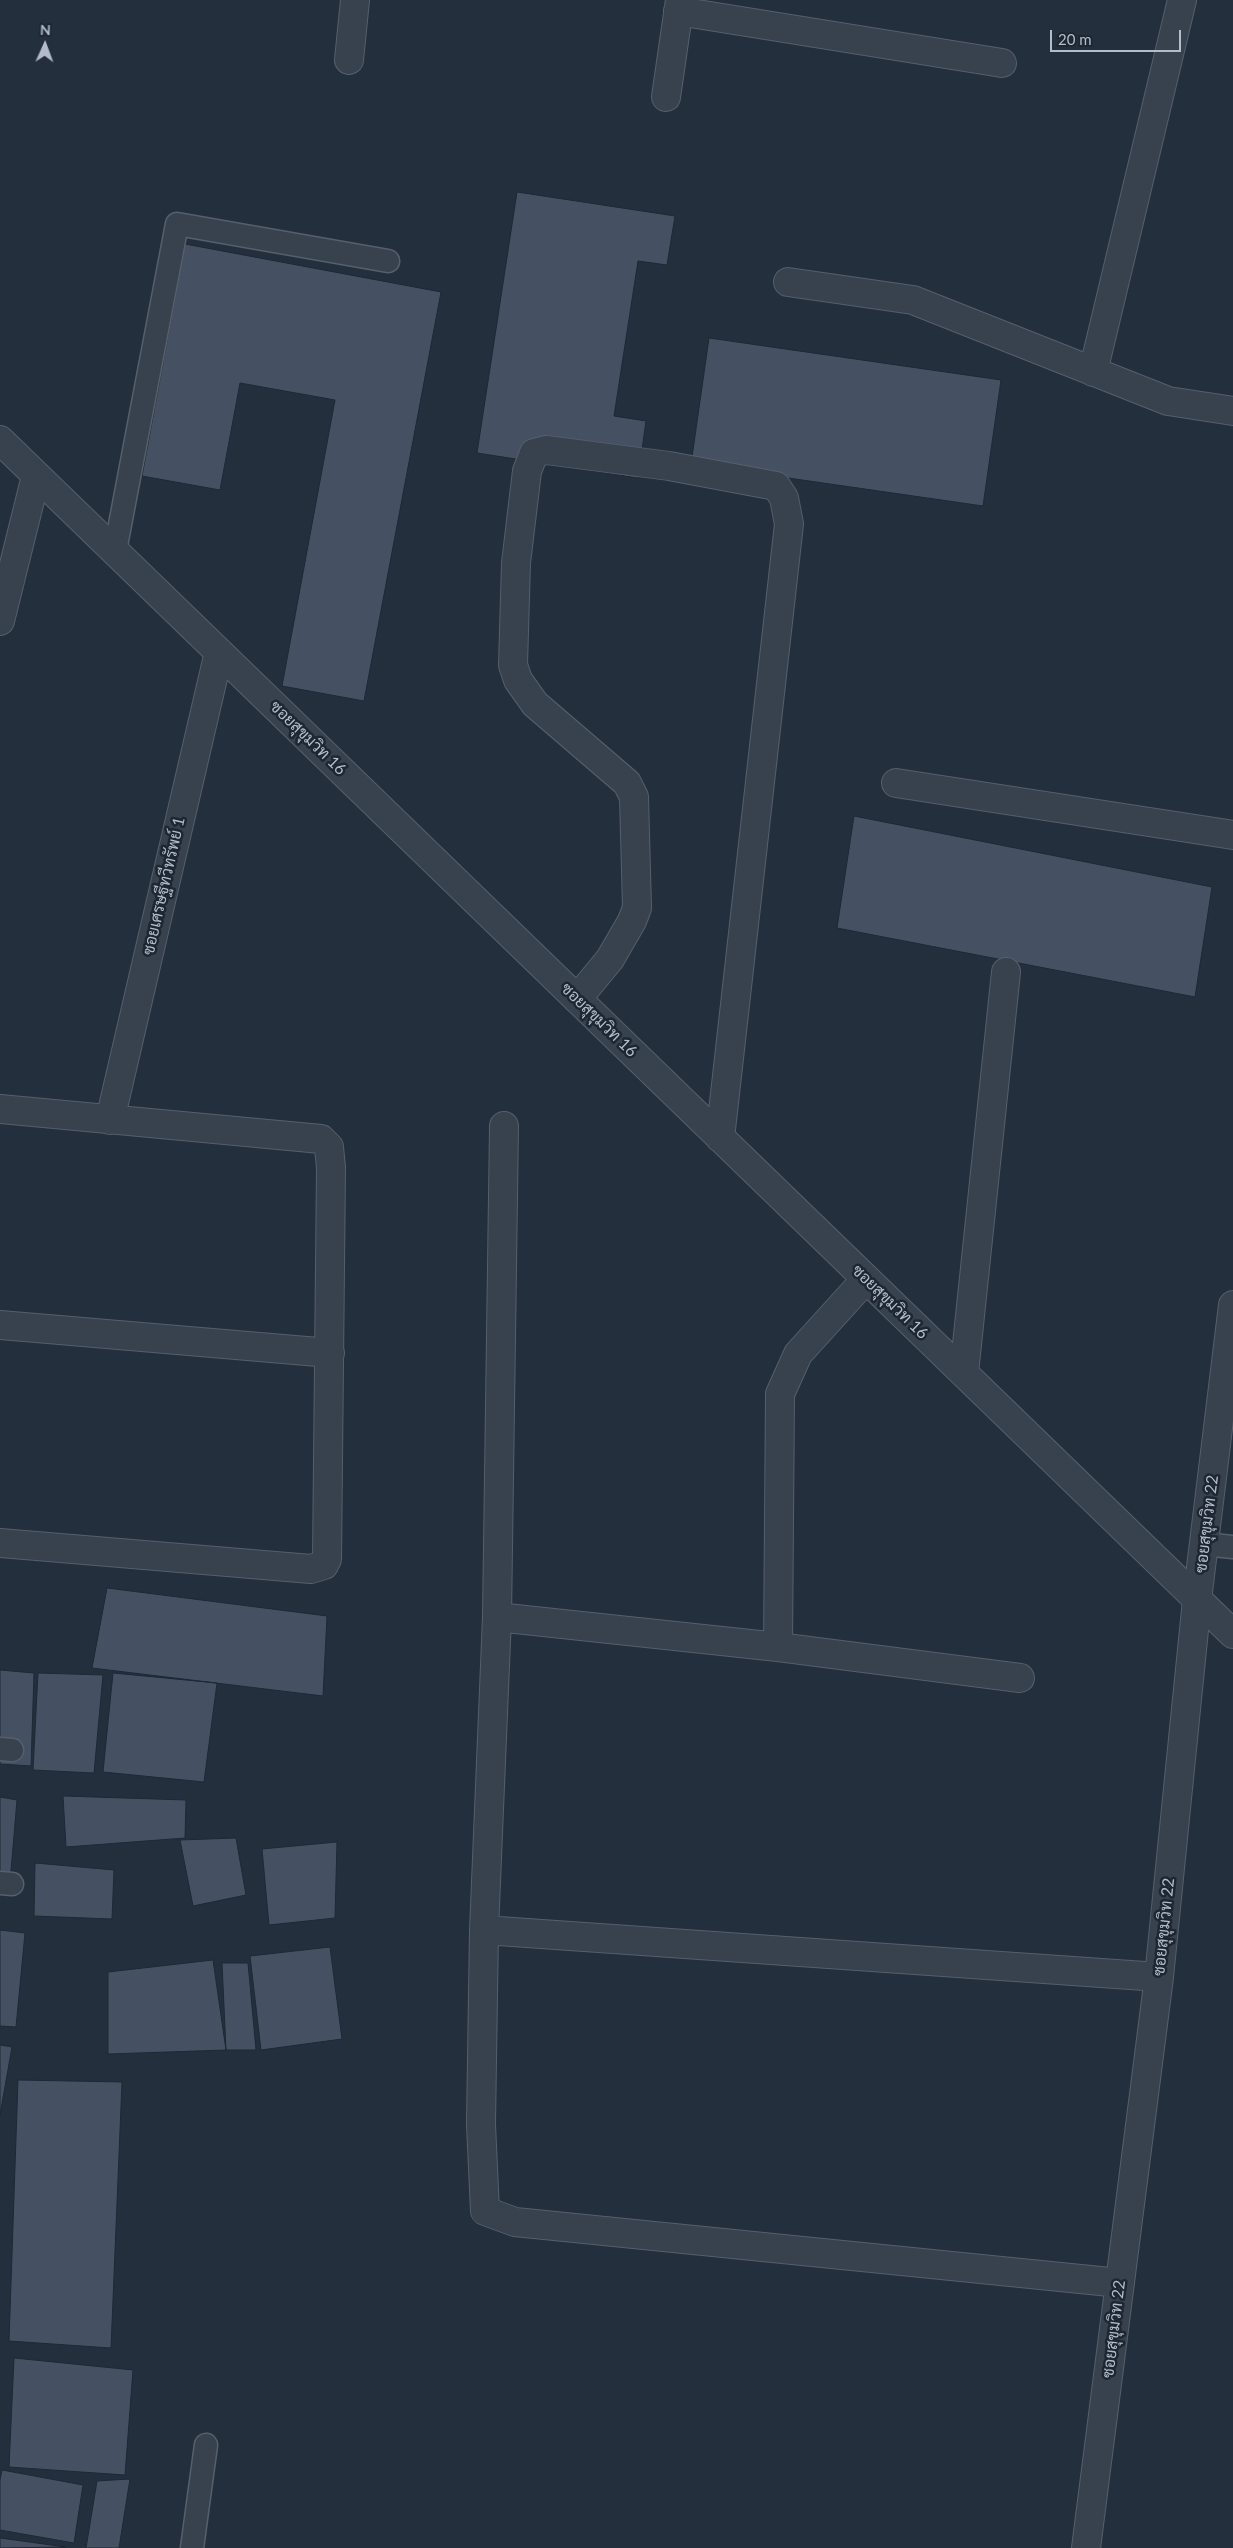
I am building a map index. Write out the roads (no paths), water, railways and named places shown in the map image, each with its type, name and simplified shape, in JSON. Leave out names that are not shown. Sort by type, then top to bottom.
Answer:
[{"type":"street","points":[[349,60],[355,0]]},
{"type":"street","points":[[1093,372],[1182,0]]},
{"type":"street","points":[[666,97],[679,5],[1002,63]]},
{"type":"street","points":[[788,282],[913,300],[1168,400],[1233,411]]},
{"type":"street","name":"ซอยสุขุมวิท 16","points":[[0,440],[1233,1634]]},
{"type":"street","points":[[577,999],[610,959],[632,921],[637,908],[634,797],[627,783],[535,704],[518,680],[513,665],[516,563],[527,471],[534,453],[546,450],[669,466],[776,486],[784,498],[789,524],[720,1138]]},
{"type":"street","points":[[0,621],[36,476]]},
{"type":"street","name":"ซอยเศรษฐีทวีทรัพย์ 1","points":[[110,1120],[219,652]]},
{"type":"street","points":[[896,783],[1233,835]]},
{"type":"street","points":[[964,1373],[1006,972]]},
{"type":"street","points":[[0,1110],[321,1139],[329,1147],[331,1168],[327,1559],[324,1566],[311,1569],[0,1543]]},
{"type":"street","points":[[504,1126],[497,1617],[484,1930],[481,2124],[484,2211],[515,2222],[1120,2283]]},
{"type":"street","points":[[778,1647],[780,1394],[798,1354],[866,1279]]},
{"type":"street","name":"ซอยสุขุมวิท 22","points":[[1086,2548],[1159,1977],[1197,1600],[1233,1305]]},
{"type":"street","points":[[0,1325],[330,1353]]},
{"type":"street","points":[[497,1617],[778,1647],[1020,1678]]},
{"type":"street","points":[[484,1930],[1159,1977]]},
{"type":"lane","points":[[115,552],[177,224],[388,261]]},
{"type":"lane","points":[[1204,1544],[1233,1547]]},
{"type":"lane","points":[[192,2548],[206,2445]]}]
